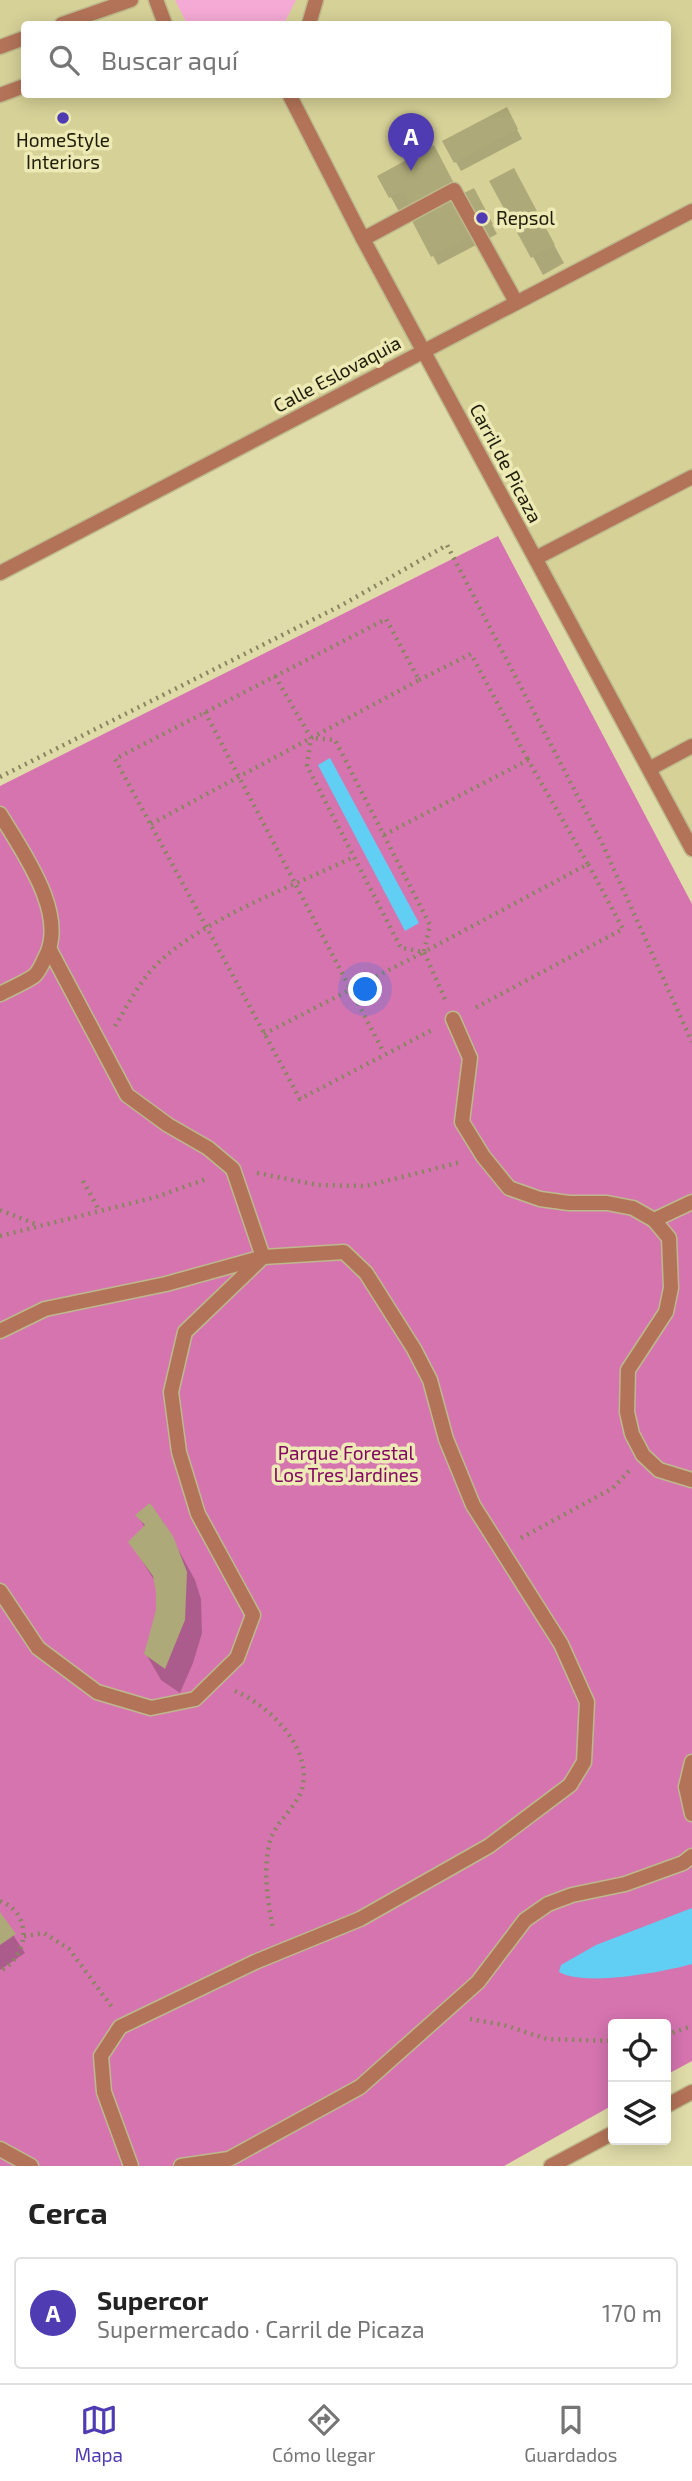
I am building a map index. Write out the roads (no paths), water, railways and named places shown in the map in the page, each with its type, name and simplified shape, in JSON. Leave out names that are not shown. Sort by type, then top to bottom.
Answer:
[{"type":"street","points":[[71,21],[131,0]]},
{"type":"street","points":[[156,0],[164,21]]},
{"type":"street","points":[[310,21],[316,0]]},
{"type":"street","points":[[0,47],[21,39]]},
{"type":"street","points":[[0,95],[21,87]]},
{"type":"street","name":"Carril de Picaza","points":[[291,98],[363,239],[651,768],[692,849]]},
{"type":"street","points":[[363,239],[454,190],[516,302]]},
{"type":"street","name":"Calle Eslovaquia","points":[[0,573],[692,211]]},
{"type":"street","points":[[536,558],[692,477]]},
{"type":"street","points":[[651,768],[692,746]]},
{"type":"street","points":[[0,814],[27,860],[49,906],[53,924],[50,950],[36,975],[0,994]]},
{"type":"street","points":[[50,950],[127,1095],[169,1125],[208,1148],[233,1169],[262,1256]]},
{"type":"street","points":[[453,1019],[470,1058],[462,1122],[483,1156],[509,1188],[540,1199],[607,1203],[633,1208],[654,1220],[669,1238],[671,1288],[666,1311],[628,1370],[625,1395],[632,1434],[643,1455],[659,1470],[692,1480]]},
{"type":"street","points":[[654,1220],[692,1202]]},
{"type":"street","points":[[0,1331],[45,1309],[166,1284],[262,1256],[344,1252],[366,1273],[425,1370],[446,1439],[473,1505],[561,1644],[587,1702],[584,1762],[570,1785],[489,1846],[360,1919],[278,1953],[120,2027],[101,2056],[104,2092],[131,2166]]},
{"type":"street","points":[[0,1591],[38,1648],[97,1692],[150,1708],[195,1699],[237,1658],[253,1615],[198,1514],[179,1452],[171,1392],[186,1332],[262,1256]]},
{"type":"street","points":[[692,1762],[686,1787],[692,1814]]},
{"type":"street","points":[[181,2166],[229,2159],[360,2087],[478,1982],[525,1920],[548,1904],[572,1895],[625,1884],[683,1863],[692,1856]]},
{"type":"street","points":[[671,2103],[692,2092]]},
{"type":"street","points":[[551,2166],[608,2136]]},
{"type":"street","points":[[0,2149],[31,2166]]},
{"type":"water","points":[[330,758],[419,923],[405,931],[318,765]]},
{"type":"water","points":[[692,1908],[692,1964],[624,1977],[587,1978],[559,1972],[561,1965],[596,1945]]},
{"type":"place","name":"HomeStyle Interiors","points":[[63,118]]},
{"type":"place","name":"Supercor","points":[[411,171]]},
{"type":"place","name":"Repsol","points":[[482,218]]},
{"type":"park label","name":"Parque Forestal Los Tres Jardines","points":[[346,1464]]}]
